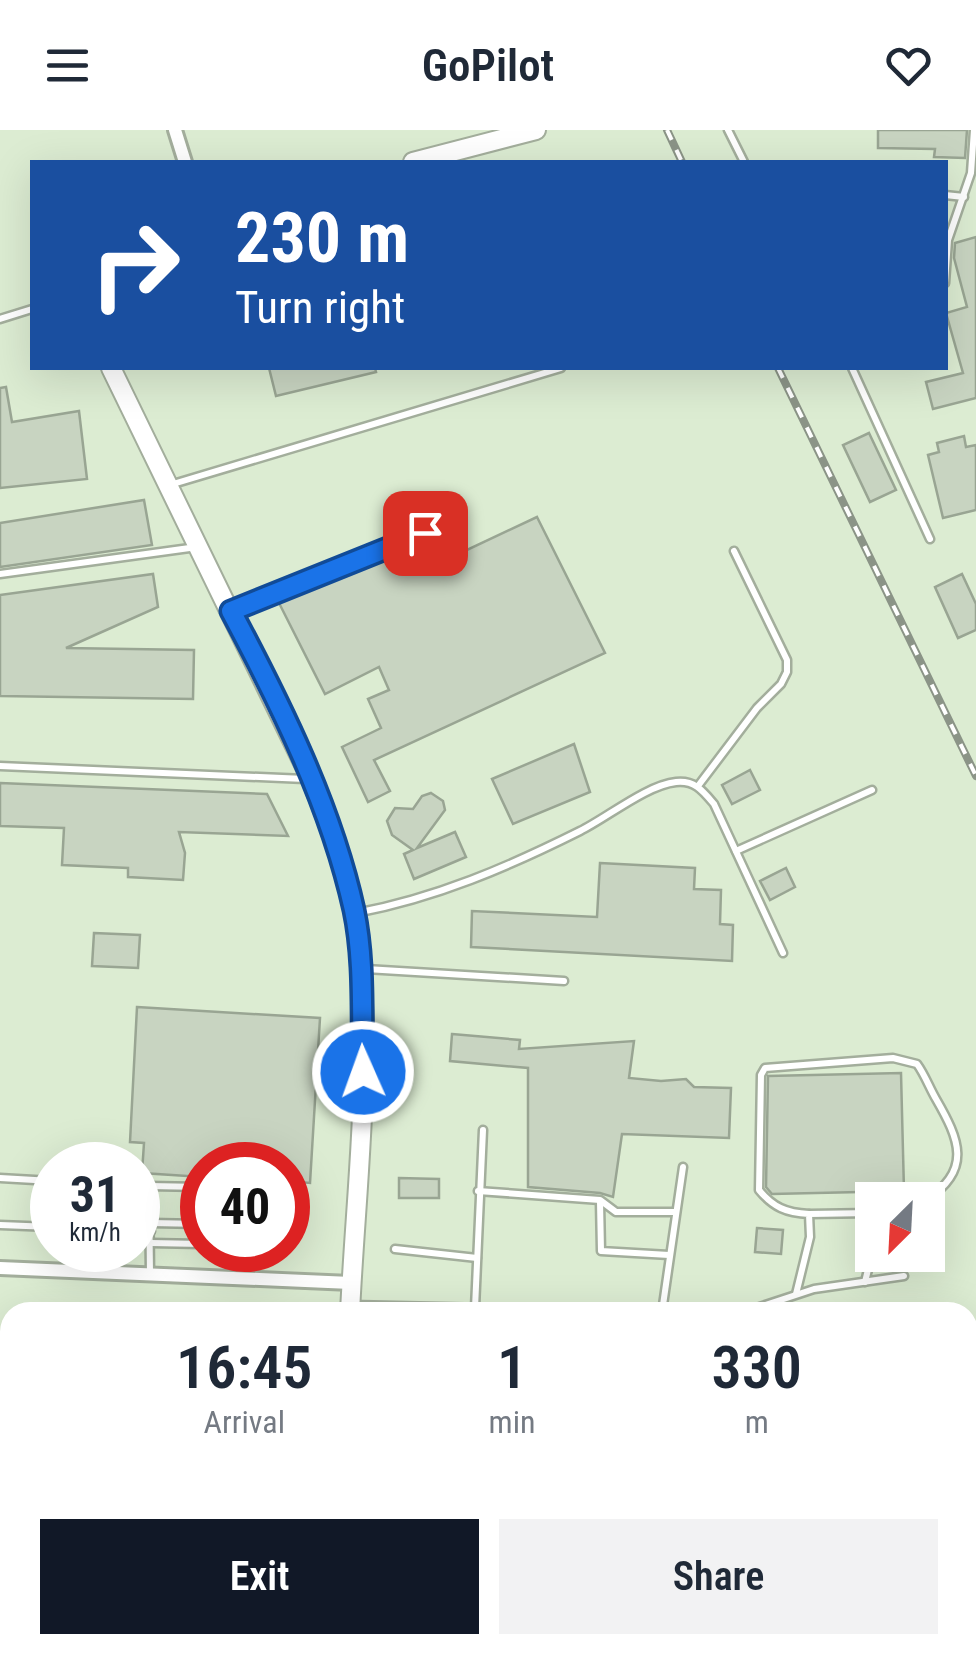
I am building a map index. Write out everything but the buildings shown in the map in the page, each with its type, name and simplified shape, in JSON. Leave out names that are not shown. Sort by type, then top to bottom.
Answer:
[{"type":"street","points":[[175,130],[184,160]]},
{"type":"street","points":[[421,160],[536,130]]},
{"type":"street","points":[[112,370],[311,779],[336,843],[354,913],[363,1072],[350,1302]]},
{"type":"street","points":[[0,1268],[351,1283]]},
{"type":"lane","points":[[728,130],[743,160]]},
{"type":"lane","points":[[948,240],[974,173],[974,130]]},
{"type":"lane","points":[[948,195],[964,197]]},
{"type":"lane","points":[[0,319],[30,310]]},
{"type":"lane","points":[[166,486],[554,370]]},
{"type":"lane","points":[[853,370],[930,540]]},
{"type":"lane","points":[[231,611],[425,533]]},
{"type":"lane","points":[[0,574],[198,547]]},
{"type":"lane","points":[[698,786],[788,672],[787,660],[734,551]]},
{"type":"lane","points":[[0,766],[311,779]]},
{"type":"lane","points":[[354,913],[411,902],[480,876],[580,830],[663,785],[681,781],[698,786],[714,804],[784,953]]},
{"type":"lane","points":[[736,852],[872,790]]},
{"type":"lane","points":[[360,969],[564,981]]},
{"type":"lane","points":[[855,1213],[791,1213],[771,1204],[759,1190],[760,1075],[765,1068],[892,1058],[917,1064],[956,1134],[957,1160],[945,1185]]},
{"type":"lane","points":[[475,1302],[483,1130]]},
{"type":"lane","points":[[662,1302],[683,1167]]},
{"type":"lane","points":[[0,1178],[30,1180]]},
{"type":"lane","points":[[478,1190],[600,1200],[616,1212],[675,1212]]},
{"type":"lane","points":[[600,1200],[601,1251],[670,1255]]},
{"type":"lane","points":[[796,1294],[810,1238],[809,1214]]},
{"type":"lane","points":[[0,1225],[30,1226]]},
{"type":"lane","points":[[395,1250],[476,1258]]},
{"type":"lane","points":[[865,1282],[867,1272]]},
{"type":"lane","points":[[773,1302],[796,1294],[904,1276]]},
{"type":"shaded area","points":[[0,130],[976,130],[976,1302],[0,1302]]},
{"type":"railway","points":[[667,130],[681,160]]},
{"type":"railway","points":[[779,370],[976,776]]},
{"type":"route","points":[[363,1072],[360,951],[336,843],[311,779],[231,611],[425,533]]}]
